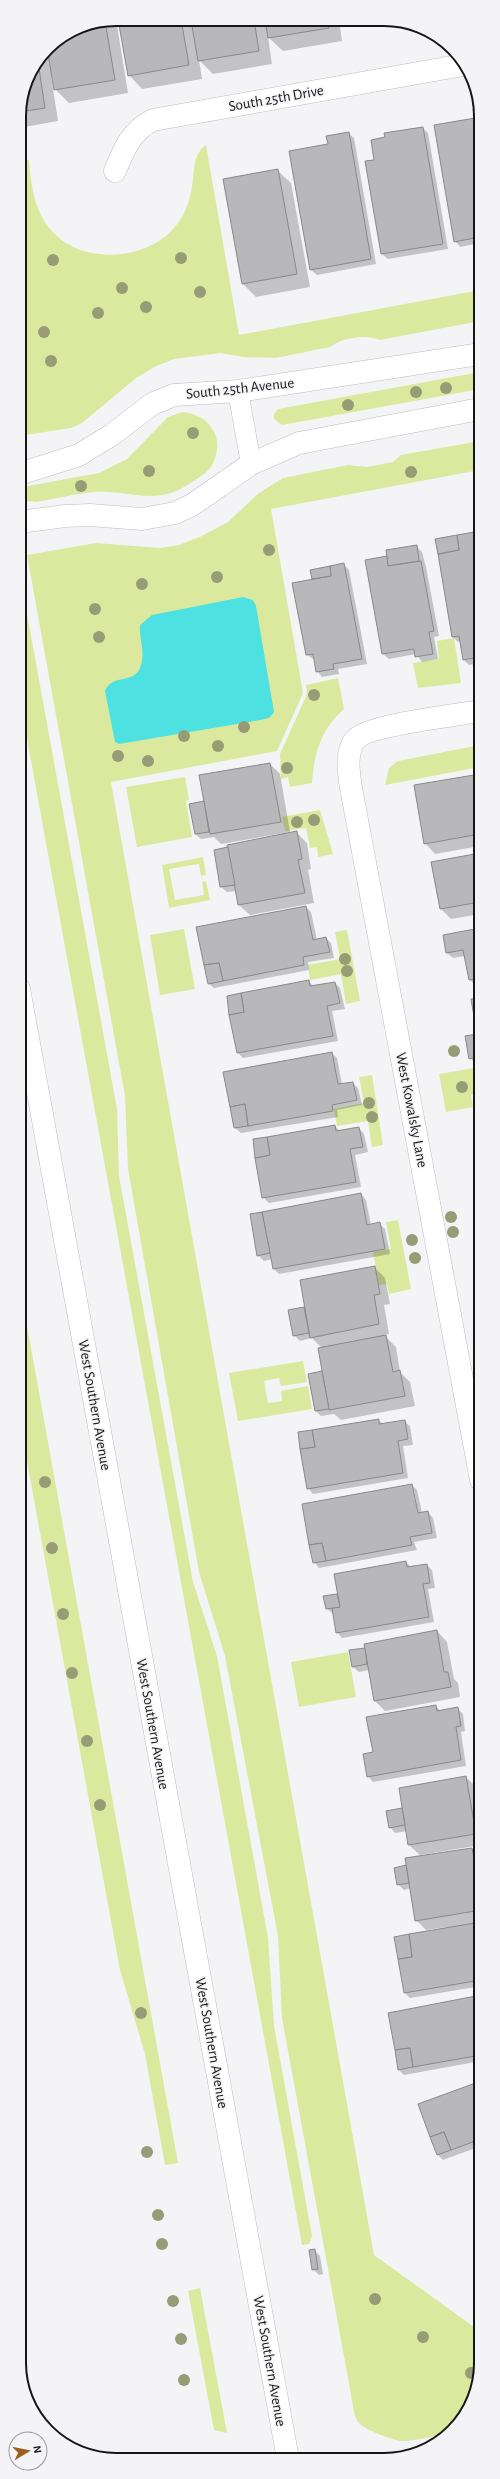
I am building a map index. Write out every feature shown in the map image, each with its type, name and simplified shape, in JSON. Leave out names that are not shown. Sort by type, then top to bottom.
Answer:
[{"type":"street","name":"South 25th Drive","points":[[115,171],[122,154],[135,132],[153,120],[459,66]]},
{"type":"street","name":"South 25th Avenue","points":[[26,472],[62,462],[79,455],[113,434],[152,404],[174,395],[238,391],[474,355]]},
{"type":"street","points":[[26,521],[65,516],[90,515],[142,518],[175,513],[192,505],[251,464],[311,440],[474,410]]},
{"type":"street","name":"West Kowalsky Lane","points":[[474,712],[376,729],[364,733],[355,740],[349,760],[350,783],[474,1443]]},
{"type":"street","name":"West Southern Avenue","points":[[26,1027],[287,2453]]},
{"type":"lane","points":[[238,391],[251,464]]},
{"type":"green space","points":[[206,145],[239,335],[474,291],[474,322],[380,340],[368,337],[348,339],[330,347],[276,358],[243,357],[221,353],[174,359],[156,366],[136,378],[82,423],[71,428],[26,435],[26,160],[29,160],[32,188],[40,213],[50,229],[61,240],[75,248],[90,253],[106,255],[122,254],[138,251],[153,245],[166,236],[175,227],[190,198],[194,166],[201,149]]},
{"type":"green space","points":[[474,373],[474,390],[282,425],[274,419],[274,414],[278,409]]},
{"type":"green space","points":[[183,412],[196,415],[207,422],[216,438],[217,446],[214,461],[208,470],[181,489],[168,494],[156,496],[93,492],[36,502],[27,501],[26,490],[28,486],[99,473],[127,459],[168,417]]},
{"type":"green space","points":[[474,442],[474,471],[271,509],[303,693],[277,751],[111,782],[374,2255],[474,2327],[474,2369],[469,2392],[462,2408],[452,2422],[437,2435],[406,2441],[392,2439],[366,2428],[359,2423],[353,2409],[282,2018],[278,1936],[225,1656],[199,1572],[128,1169],[125,1096],[27,555],[96,543],[160,548],[179,545],[202,536],[228,522],[259,493],[283,478],[348,465],[367,467],[393,462],[401,455]]},
{"type":"green space","points":[[26,608],[117,1109],[119,1176],[193,1582],[217,1656],[268,1938],[274,2026],[312,2236],[309,2244],[302,2245],[26,733]]},
{"type":"green space","points":[[454,638],[461,683],[418,688],[413,663],[439,659],[437,641]]},
{"type":"green space","points":[[338,678],[344,709],[324,733],[320,742],[312,783],[290,787],[288,777],[281,779],[280,754],[307,694],[306,685]]},
{"type":"green space","points":[[474,746],[474,768],[385,785],[389,768],[398,761]]},
{"type":"green space","points":[[185,777],[189,800],[186,801],[192,837],[137,847],[126,787]]},
{"type":"green space","points":[[320,810],[333,854],[318,857],[317,847],[310,848],[306,828],[285,831],[282,817]]},
{"type":"green space","points":[[203,857],[206,875],[201,876],[199,864],[169,869],[175,900],[204,895],[202,882],[206,881],[210,900],[169,908],[162,865]]},
{"type":"green space","points":[[184,929],[195,989],[160,995],[150,935]]},
{"type":"green space","points":[[347,930],[360,1001],[346,1004],[341,974],[310,980],[308,965],[340,959],[335,932]]},
{"type":"green space","points":[[474,1068],[474,1095],[471,1095],[473,1107],[446,1112],[439,1074]]},
{"type":"green space","points":[[372,1075],[383,1145],[372,1147],[368,1121],[337,1126],[334,1109],[364,1103],[359,1077]]},
{"type":"green space","points":[[398,1220],[411,1289],[389,1294],[387,1284],[379,1285],[373,1252],[391,1249],[386,1222]]},
{"type":"green space","points":[[26,1320],[178,2163],[165,2165],[145,2054],[120,1970],[26,1456]]},
{"type":"green space","points":[[303,1361],[307,1382],[281,1386],[279,1378],[264,1381],[268,1403],[282,1401],[281,1391],[308,1386],[312,1409],[238,1421],[229,1373]]},
{"type":"green space","points":[[348,1652],[356,1697],[299,1707],[291,1662]]},
{"type":"green space","points":[[200,2288],[227,2433],[214,2430],[188,2291]]},
{"type":"water","points":[[243,597],[253,600],[256,606],[274,712],[269,718],[119,744],[115,742],[105,691],[109,685],[131,677],[140,669],[142,647],[140,625],[152,615]]},
{"type":"building","points":[[119,26],[182,26],[189,65],[128,76]]},
{"type":"building","points":[[192,26],[255,26],[259,51],[198,61]]},
{"type":"building","points":[[266,26],[329,26],[329,28],[268,38]]},
{"type":"building","points":[[106,27],[115,80],[54,90],[49,56],[52,52],[66,41],[81,33]]},
{"type":"building","points":[[39,69],[45,108],[26,111],[29,92]]},
{"type":"building","points":[[474,118],[474,238],[454,242],[434,125]]},
{"type":"building","points":[[423,127],[443,244],[381,254],[365,161],[374,160],[371,140],[385,137],[384,133]]},
{"type":"building","points":[[349,132],[371,259],[310,270],[289,151],[328,144],[326,136]]},
{"type":"building","points":[[278,169],[297,274],[242,284],[223,179]]},
{"type":"building","points":[[474,532],[474,658],[463,660],[459,636],[452,637],[438,554],[459,550],[457,535]]},
{"type":"building","points":[[457,535],[459,550],[438,554],[435,539]]},
{"type":"building","points":[[417,545],[419,561],[388,566],[386,550]]},
{"type":"building","points":[[387,556],[388,566],[421,561],[434,631],[429,632],[433,654],[415,657],[414,649],[382,654],[365,560]]},
{"type":"building","points":[[344,563],[362,659],[333,664],[334,669],[316,672],[313,654],[306,655],[292,583],[331,576],[330,566]]},
{"type":"building","points":[[330,566],[331,576],[312,579],[310,570]]},
{"type":"building","points":[[270,763],[281,822],[210,834],[199,775]]},
{"type":"building","points":[[474,775],[474,835],[424,844],[414,785]]},
{"type":"building","points":[[204,801],[209,832],[195,834],[189,804]]},
{"type":"building","points":[[297,831],[302,859],[298,860],[305,893],[238,905],[227,845]]},
{"type":"building","points":[[228,847],[235,885],[220,887],[214,850]]},
{"type":"building","points":[[474,854],[474,903],[440,909],[431,862]]},
{"type":"building","points":[[306,906],[313,940],[326,937],[330,952],[303,957],[304,965],[223,981],[219,963],[204,965],[196,927]]},
{"type":"building","points":[[474,929],[474,979],[469,980],[463,950],[446,953],[443,935]]},
{"type":"building","points":[[219,963],[223,981],[208,984],[204,965]]},
{"type":"building","points":[[309,980],[310,986],[335,982],[340,1003],[327,1006],[333,1036],[237,1053],[229,1015],[244,1012],[241,993]]},
{"type":"building","points":[[241,993],[244,1012],[229,1015],[227,996]]},
{"type":"building","points":[[471,999],[474,999],[474,1016]]},
{"type":"building","points":[[474,1034],[474,1058],[469,1059],[465,1036]]},
{"type":"building","points":[[332,1052],[338,1084],[353,1082],[357,1100],[332,1105],[333,1111],[248,1126],[245,1104],[230,1107],[223,1072]]},
{"type":"building","points":[[245,1104],[248,1126],[234,1128],[230,1107]]},
{"type":"building","points":[[335,1125],[336,1131],[359,1127],[363,1147],[350,1149],[356,1182],[262,1198],[255,1158],[270,1155],[267,1137]]},
{"type":"building","points":[[267,1137],[270,1155],[255,1158],[253,1139]]},
{"type":"building","points":[[361,1193],[367,1225],[380,1222],[385,1249],[273,1269],[262,1212]]},
{"type":"building","points":[[262,1212],[270,1253],[257,1256],[250,1214]]},
{"type":"building","points":[[375,1266],[380,1294],[374,1295],[379,1324],[310,1338],[300,1280]]},
{"type":"building","points":[[304,1307],[309,1333],[293,1336],[288,1310]]},
{"type":"building","points":[[386,1335],[393,1372],[400,1370],[405,1396],[329,1410],[318,1348]]},
{"type":"building","points":[[322,1371],[329,1409],[315,1411],[308,1374]]},
{"type":"building","points":[[379,1419],[379,1424],[405,1420],[408,1439],[398,1441],[403,1473],[307,1489],[300,1449],[315,1447],[312,1430]]},
{"type":"building","points":[[312,1430],[315,1447],[300,1449],[298,1432]]},
{"type":"building","points":[[412,1484],[418,1513],[428,1511],[432,1533],[410,1537],[412,1545],[326,1561],[322,1543],[309,1545],[302,1504]]},
{"type":"building","points":[[322,1543],[326,1561],[313,1563],[309,1545]]},
{"type":"building","points":[[406,1561],[407,1567],[427,1564],[430,1583],[423,1584],[429,1617],[336,1633],[332,1608],[340,1607],[334,1574]]},
{"type":"building","points":[[337,1594],[340,1607],[326,1609],[323,1596]]},
{"type":"building","points":[[437,1630],[444,1672],[448,1672],[451,1687],[374,1701],[364,1644]]},
{"type":"building","points":[[365,1648],[367,1664],[352,1667],[349,1650]]},
{"type":"building","points":[[436,1705],[437,1711],[458,1707],[461,1726],[456,1727],[461,1760],[367,1777],[363,1754],[373,1752],[366,1717]]},
{"type":"building","points":[[466,1776],[474,1822],[474,1834],[408,1845],[399,1788]]},
{"type":"building","points":[[402,1808],[405,1825],[389,1828],[386,1811]]},
{"type":"building","points":[[472,1848],[474,1859],[474,1911],[415,1921],[405,1858]]},
{"type":"building","points":[[406,1865],[409,1883],[397,1885],[394,1868]]},
{"type":"building","points":[[474,1923],[474,1981],[404,1993],[398,1959],[412,1957],[409,1934]]},
{"type":"building","points":[[409,1934],[412,1957],[398,1959],[394,1937]]},
{"type":"building","points":[[474,1996],[474,2056],[413,2067],[410,2048],[395,2050],[388,2013]]},
{"type":"building","points":[[410,2048],[413,2067],[398,2070],[395,2050]]},
{"type":"building","points":[[474,2084],[474,2142],[451,2150],[444,2132],[430,2137],[418,2104]]},
{"type":"building","points":[[444,2132],[451,2150],[437,2155],[430,2137]]},
{"type":"building","points":[[315,2249],[318,2269],[312,2270],[309,2250]]}]
